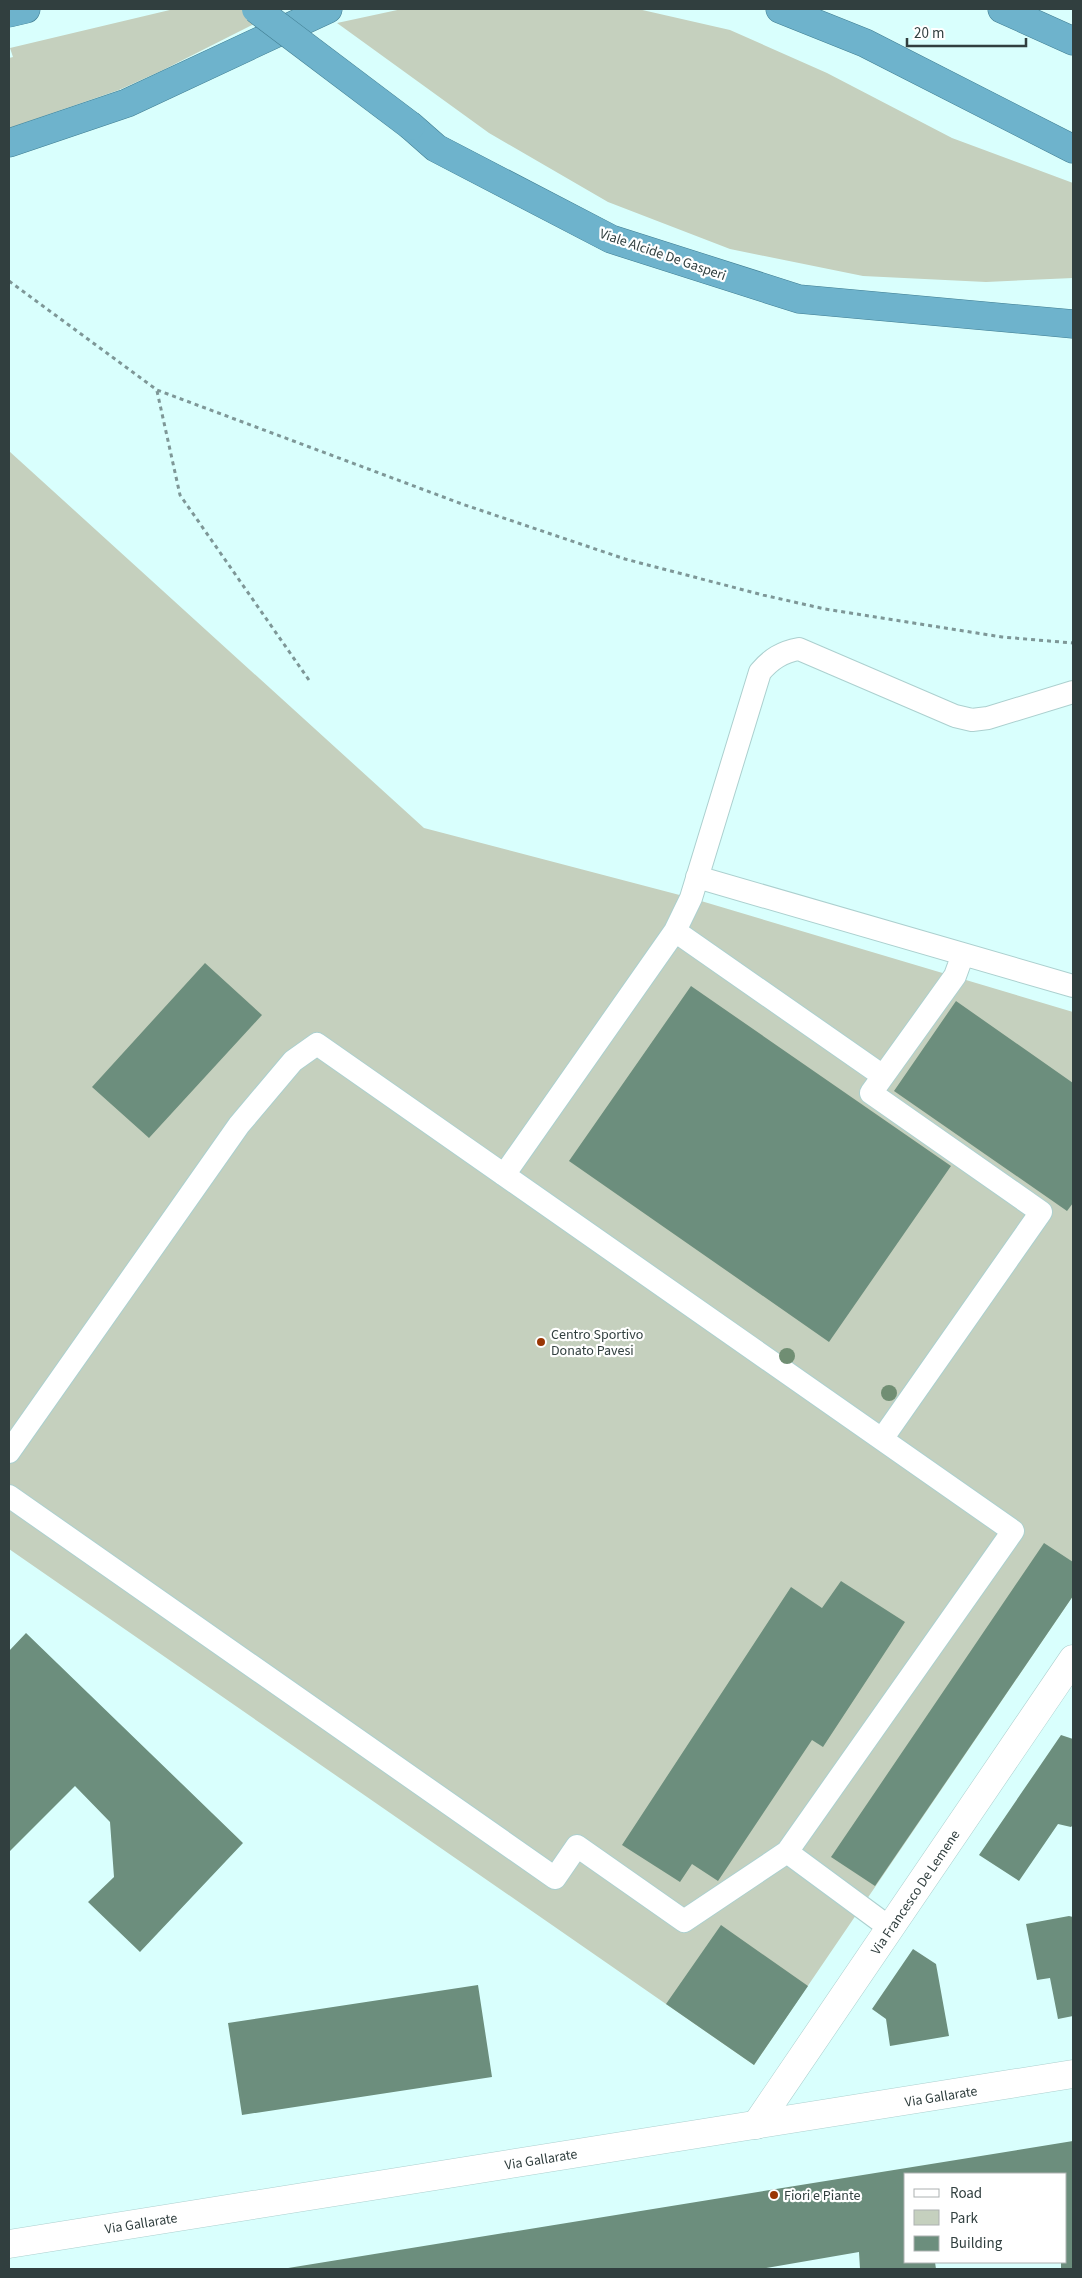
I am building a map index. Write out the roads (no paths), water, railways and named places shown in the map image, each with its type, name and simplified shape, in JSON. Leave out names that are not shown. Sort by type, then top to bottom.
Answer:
[{"type":"highway","points":[[9,13],[26,9]]},
{"type":"highway","name":"Viale Alcide De Gasperi","points":[[256,9],[411,126],[436,148],[611,239],[799,298],[1073,324]]},
{"type":"highway","points":[[9,143],[127,103],[328,9]]},
{"type":"highway","points":[[780,9],[865,43],[1073,149]]},
{"type":"highway","points":[[1002,9],[1073,41]]},
{"type":"street","name":"Via Francesco De Lemene","points":[[756,2125],[1073,1659]]},
{"type":"street","name":"Via Gallarate","points":[[9,2244],[1073,2074]]},
{"type":"lane","points":[[504,1175],[675,931],[691,898],[698,877],[760,672],[769,662],[785,652],[799,649],[955,716],[972,720],[988,718],[1073,692]]},
{"type":"lane","points":[[698,877],[1073,986]]},
{"type":"lane","points":[[675,931],[883,1076]]},
{"type":"lane","points":[[882,1439],[1042,1212],[872,1093],[955,976],[963,954]]},
{"type":"lane","points":[[9,1452],[238,1125],[293,1061],[317,1044],[1013,1531],[787,1852],[684,1921],[577,1846],[555,1878],[9,1496]]},
{"type":"lane","points":[[787,1852],[890,1928]]},
{"type":"place","name":"Centro Sportivo Donato Pavesi","points":[[541,1342]]},
{"type":"place","name":"Fiori e Piante","points":[[774,2195]]}]
